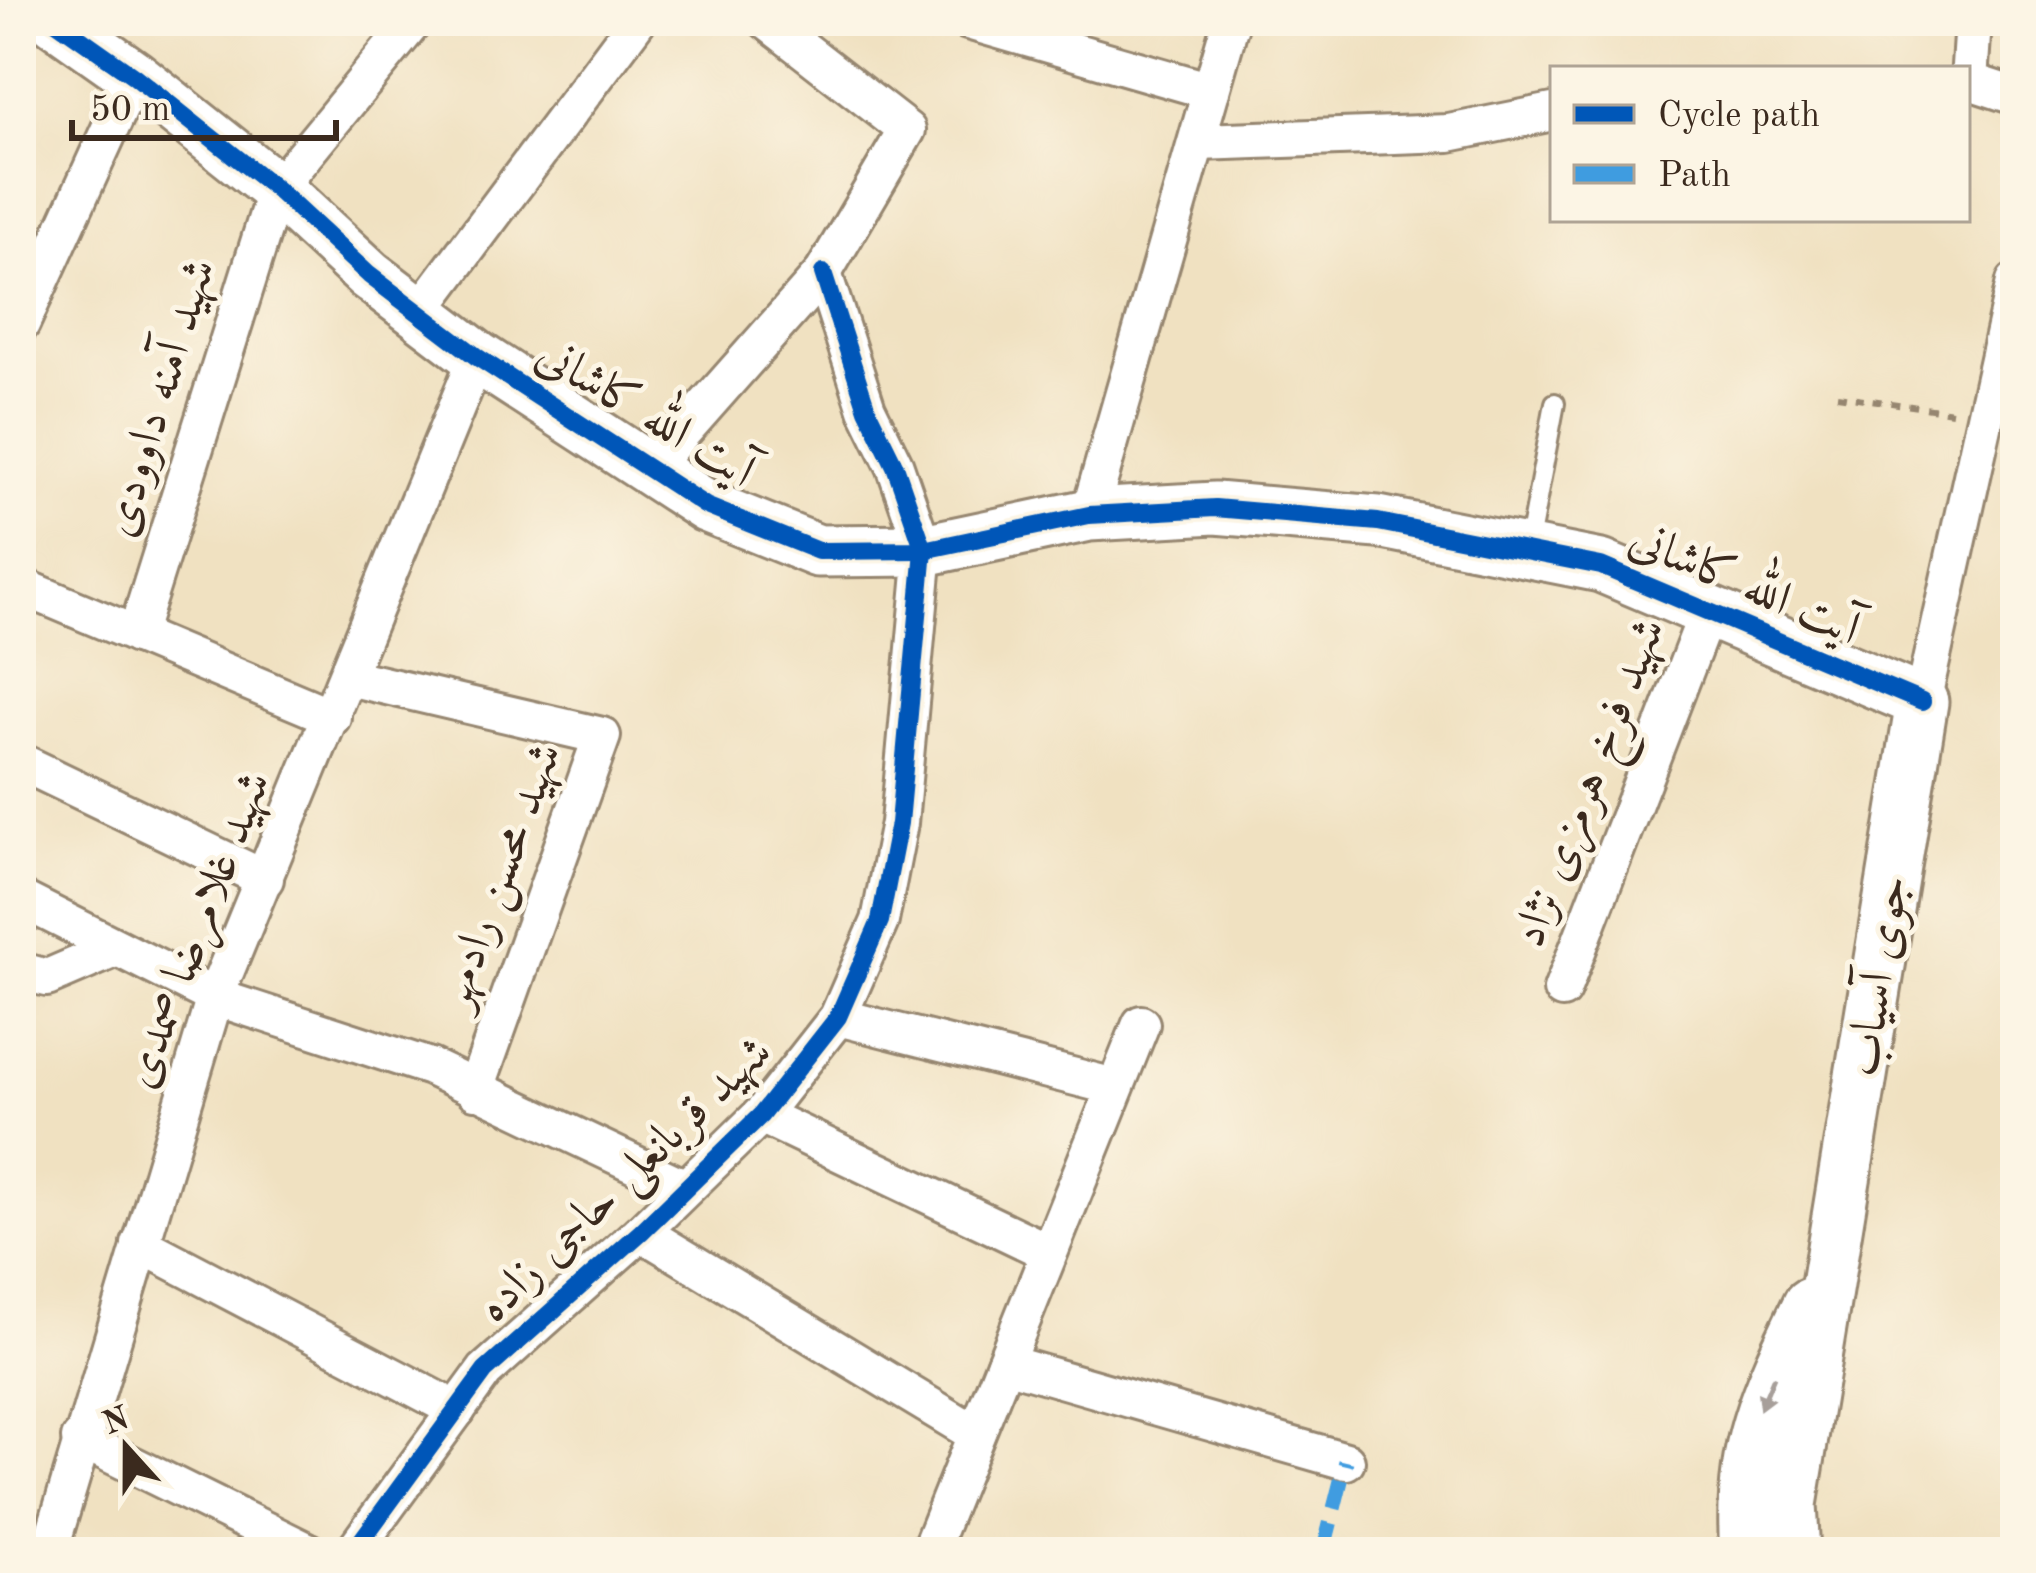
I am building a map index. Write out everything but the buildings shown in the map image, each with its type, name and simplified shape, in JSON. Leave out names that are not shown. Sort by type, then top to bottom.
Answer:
[{"type":"street","name":"آیت الله کاشانی","points":[[56,21],[134,76],[276,189],[369,275],[477,357],[706,506],[818,551],[925,550],[1089,515],[1215,508],[1378,523],[1601,566],[1922,702]]},
{"type":"street","points":[[276,189],[414,21]]},
{"type":"street","points":[[419,313],[638,21]]},
{"type":"street","points":[[648,472],[823,273],[907,130],[767,21]]},
{"type":"street","points":[[968,21],[1211,91]]},
{"type":"street","points":[[1089,515],[1231,21]]},
{"type":"street","points":[[1969,66],[1973,21]]},
{"type":"street","points":[[21,324],[134,76]]},
{"type":"street","points":[[1970,82],[2015,96]]},
{"type":"street","points":[[1199,142],[1449,134],[1550,113]]},
{"type":"street","name":"شهید آمنه داوودی","points":[[136,635],[276,189]]},
{"type":"street","points":[[823,273],[868,409],[895,466],[925,550]]},
{"type":"street","points":[[1922,702],[2015,282]]},
{"type":"street","name":"شهید غلامرضا صمدی","points":[[49,1552],[215,998],[477,357]]},
{"type":"street","name":"شهید قربانعلی حاجی زاده","points":[[353,1552],[485,1371],[641,1232],[760,1115],[838,1017],[880,921],[899,823],[925,550]]},
{"type":"street","points":[[21,586],[332,717]]},
{"type":"street","name":"شهید فرخ هرمزی نژاد","points":[[1562,990],[1708,611]]},
{"type":"street","name":"شهید محسن رادمهر","points":[[348,677],[602,736],[475,1091]]},
{"type":"street","name":"جوی آسیاب","points":[[1794,1552],[1791,1505],[1922,702]]},
{"type":"street","points":[[21,761],[265,878]]},
{"type":"street","points":[[21,899],[215,998],[430,1067],[683,1187]]},
{"type":"street","points":[[21,970],[47,978],[117,948]]},
{"type":"street","points":[[838,1017],[1115,1087]]},
{"type":"street","points":[[929,1552],[1141,1024]]},
{"type":"street","points":[[760,1115],[1048,1252]]},
{"type":"street","points":[[641,1232],[976,1434]]},
{"type":"street","points":[[140,1244],[457,1410]]},
{"type":"street","name":"جوی آسیاب","points":[[1746,1552],[1742,1499],[1761,1402],[1835,1250]]},
{"type":"street","points":[[1005,1363],[1346,1461]]},
{"type":"street","points":[[80,1439],[309,1552]]},
{"type":"lane","points":[[1528,552],[1555,403]]},
{"type":"path","points":[[1838,395],[1985,417]]},
{"type":"marked path","points":[[1323,1552],[1346,1461]]},
{"type":"cycle path","points":[[56,21],[134,76],[276,189],[369,275],[477,357],[706,506],[818,551],[924,550],[1089,515],[1215,508],[1378,522],[1601,566],[1922,702]]},
{"type":"cycle path","points":[[353,1552],[485,1371],[641,1232],[761,1115],[838,1017],[880,921],[899,823],[924,550],[895,466],[867,409],[823,273]]}]
